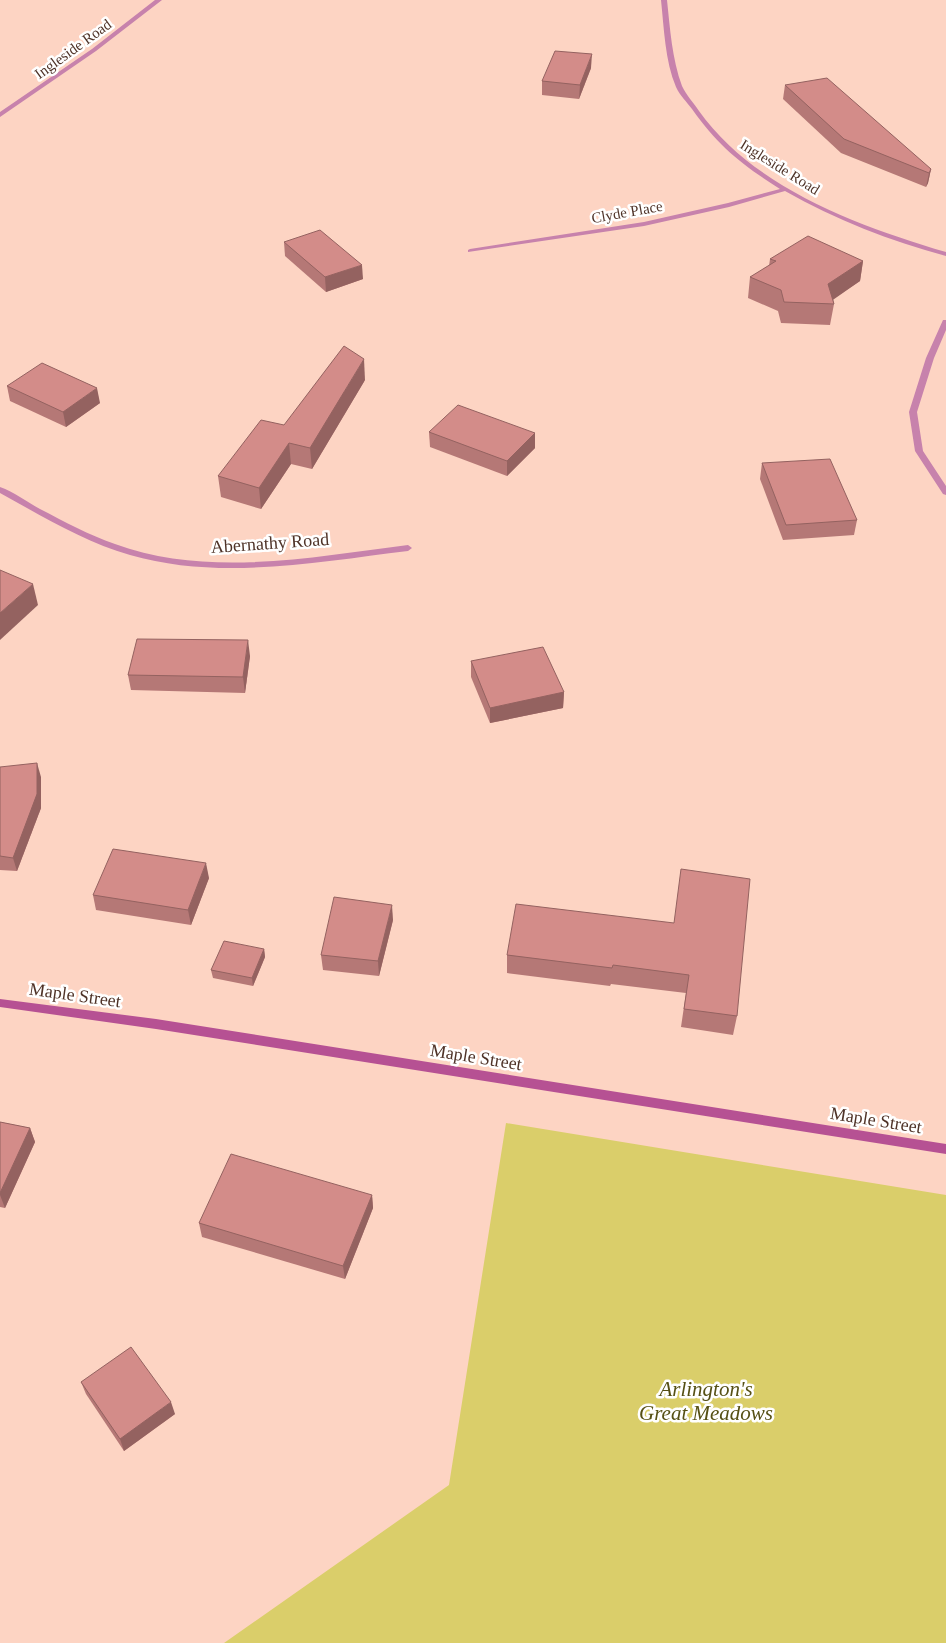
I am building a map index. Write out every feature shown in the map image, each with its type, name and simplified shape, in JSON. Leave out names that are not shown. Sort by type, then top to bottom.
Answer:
[{"type":"main road","name":"Maple Street","points":[[0,1003],[156,1024],[946,1149]]},
{"type":"street","name":"Ingleside Road","points":[[0,116],[94,50],[159,0]]},
{"type":"street","name":"Ingleside Road","points":[[664,0],[679,87],[701,118],[733,153],[786,189],[822,208],[871,229],[946,254]]},
{"type":"street","name":"Clyde Place","points":[[470,251],[644,224],[729,205],[786,189]]},
{"type":"street","points":[[946,322],[930,358],[913,412],[919,452],[946,492]]},
{"type":"street","name":"Abernathy Road","points":[[0,490],[77,531],[114,546],[152,558],[203,564],[256,564],[408,548]]},
{"type":"green space","name":"Arlington's Great Meadows","points":[[506,1123],[946,1195],[946,1643],[224,1643],[449,1485]]},
{"type":"building","points":[[555,51],[592,54],[580,85],[542,81]]},
{"type":"building","points":[[827,78],[931,169],[929,173],[844,139],[785,85]]},
{"type":"building","points":[[320,230],[362,265],[325,277],[284,242]]},
{"type":"building","points":[[808,236],[863,261],[828,284],[834,304],[784,302],[781,290],[750,277],[776,261],[770,259]]},
{"type":"building","points":[[344,346],[364,359],[310,448],[289,443],[259,488],[218,476],[261,420],[284,425]]},
{"type":"building","points":[[42,363],[97,388],[63,412],[7,386]]},
{"type":"building","points":[[458,405],[535,433],[507,461],[429,432]]},
{"type":"building","points":[[830,459],[857,520],[786,525],[762,463]]},
{"type":"building","points":[[0,570],[33,584],[0,613]]},
{"type":"building","points":[[137,639],[248,640],[243,677],[128,675]]},
{"type":"building","points":[[543,647],[564,692],[490,708],[471,661]]},
{"type":"building","points":[[37,763],[37,794],[13,858],[0,856],[0,767]]},
{"type":"building","points":[[113,849],[206,863],[188,910],[93,895]]},
{"type":"building","points":[[681,869],[750,879],[737,1016],[684,1009],[689,975],[613,965],[612,968],[507,955],[516,904],[674,923]]},
{"type":"building","points":[[334,897],[392,905],[378,961],[321,955]]},
{"type":"building","points":[[224,941],[264,949],[252,978],[211,970]]},
{"type":"building","points":[[0,1122],[30,1128],[0,1193]]},
{"type":"building","points":[[231,1154],[372,1195],[343,1266],[199,1223]]},
{"type":"building","points":[[131,1347],[171,1402],[120,1439],[81,1382]]}]
